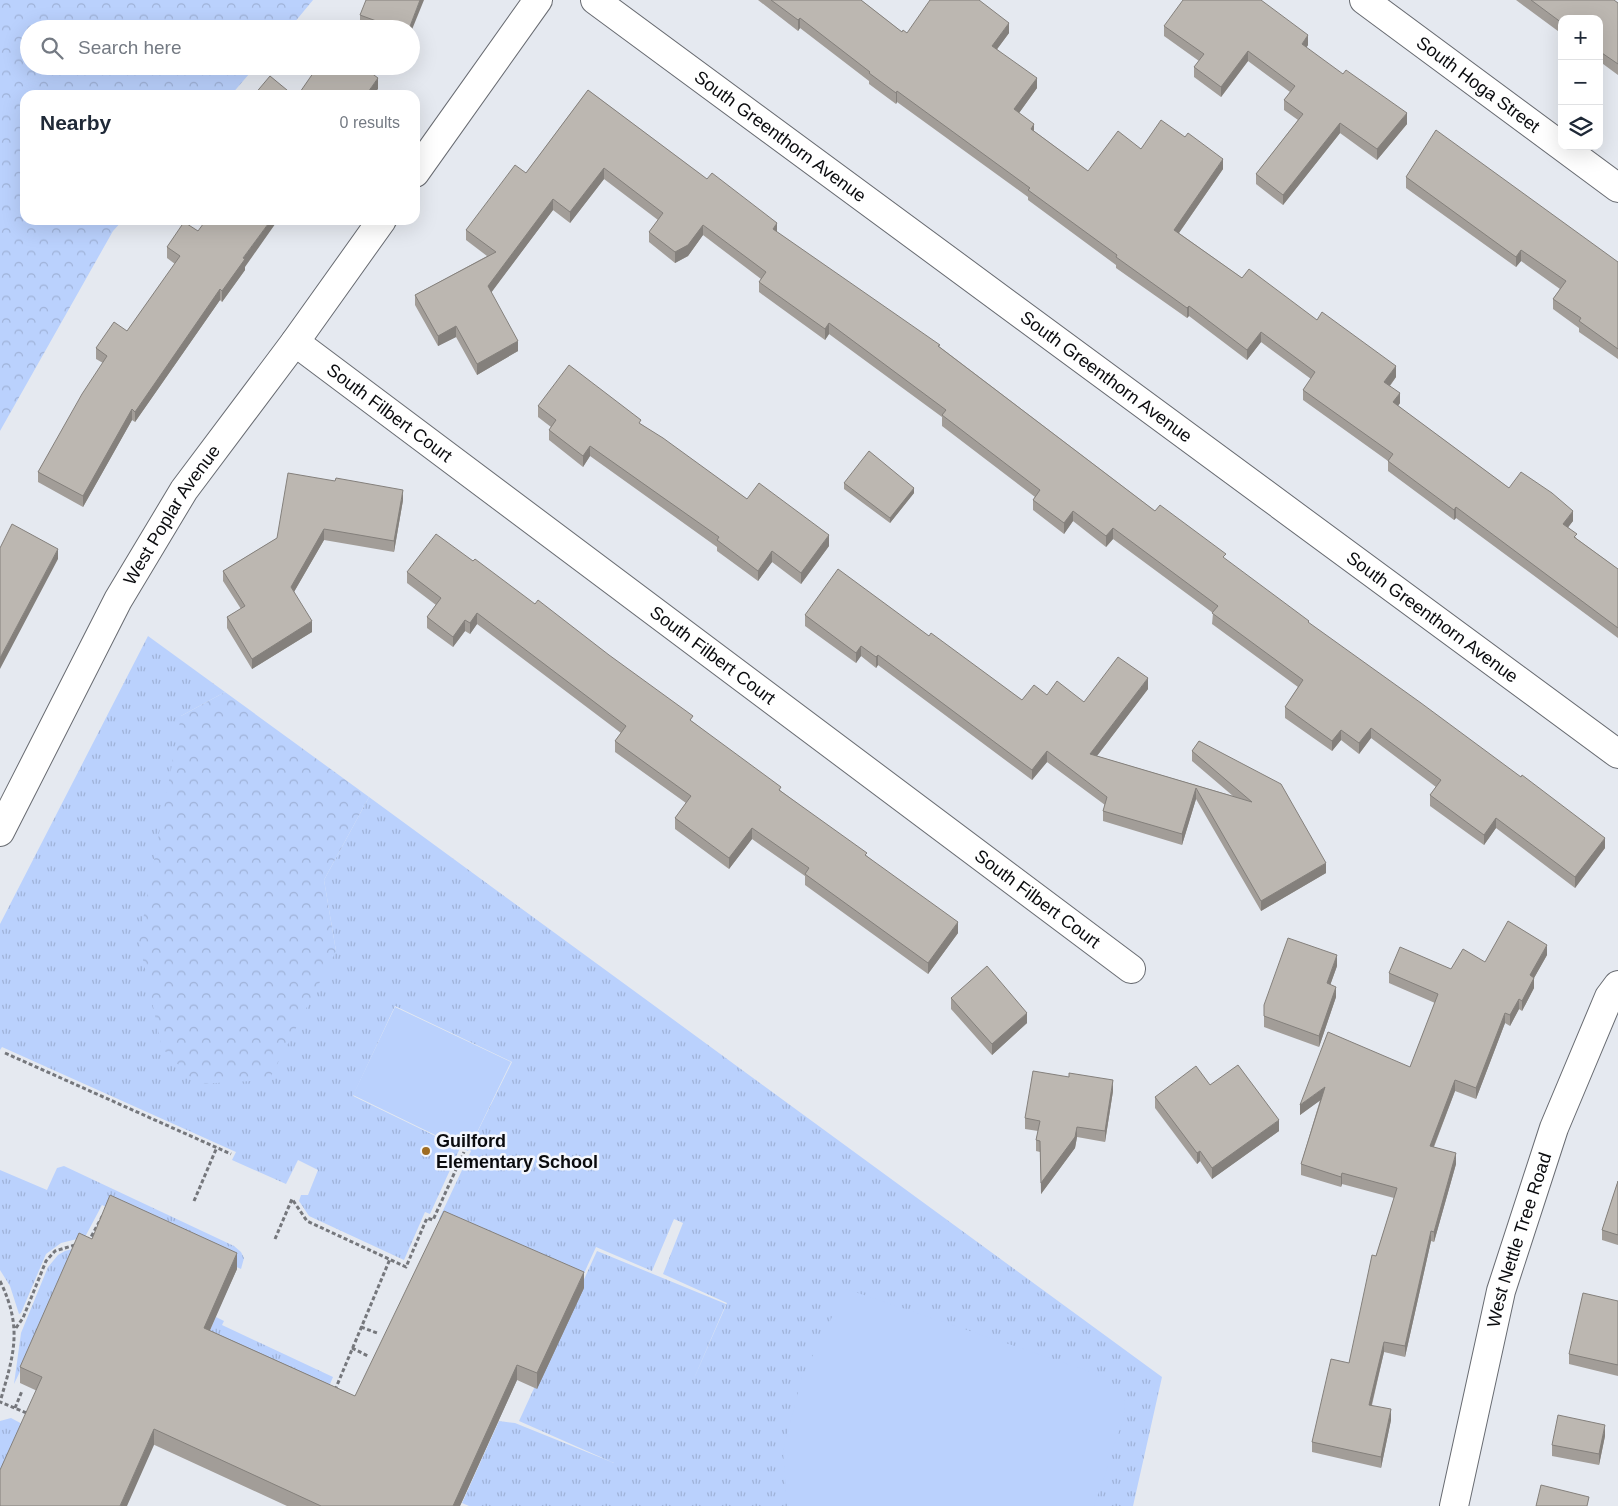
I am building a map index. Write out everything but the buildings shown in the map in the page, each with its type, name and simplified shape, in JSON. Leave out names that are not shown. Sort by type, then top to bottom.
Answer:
[{"type":"street","points":[[420,166],[538,0]]},
{"type":"street","name":"South Greenthorn Avenue","points":[[595,0],[1618,754]]},
{"type":"street","name":"South Hoga Street","points":[[1364,0],[1618,188]]},
{"type":"street","name":"West Poplar Avenue","points":[[0,832],[118,600],[184,490],[295,342],[378,225]]},
{"type":"street","name":"South Filbert Court","points":[[295,342],[1131,970]]},
{"type":"street","name":"West Nettle Tree Road","points":[[1454,1506],[1501,1291],[1554,1128],[1609,997],[1618,985]]},
{"type":"path","points":[[5,1052],[231,1154]]},
{"type":"path","points":[[194,1201],[217,1148]]},
{"type":"path","points":[[275,1239],[292,1199],[307,1221],[406,1267],[427,1218],[433,1220],[464,1152]]},
{"type":"path","points":[[15,1328],[23,1318],[46,1261],[55,1251],[91,1237],[104,1211]]},
{"type":"path","points":[[342,1394],[334,1391],[390,1259]]},
{"type":"path","points":[[0,1281],[7,1294],[15,1328],[13,1358],[0,1402],[30,1415]]},
{"type":"path","points":[[361,1326],[377,1333]]},
{"type":"path","points":[[352,1348],[368,1356]]},
{"type":"path","points":[[15,1408],[22,1391]]},
{"type":"green space","points":[[0,0],[313,0],[296,20],[20,20],[20,75],[248,75],[235,90],[20,90],[20,225],[118,225],[113,231],[0,431]]},
{"type":"green space","name":"Guilford Elementary School","points":[[148,636],[225,692],[181,716],[336,951],[324,880],[369,797],[1162,1377],[1133,1506],[469,1506],[462,1503],[499,1421],[515,1423],[614,1463],[519,1421],[597,1251],[726,1304],[692,1383],[727,1303],[663,1274],[683,1223],[674,1219],[652,1271],[596,1247],[581,1280],[439,1219],[471,1151],[469,1149],[512,1062],[395,1006],[353,1096],[460,1148],[430,1214],[425,1212],[404,1260],[309,1216],[299,1201],[301,1195],[308,1195],[318,1170],[298,1160],[286,1184],[232,1160],[236,1152],[2,1047],[0,1050],[0,924]]},
{"type":"green space","points":[[225,692],[369,797],[324,880],[336,951],[269,1080],[197,1084],[162,1048],[139,941],[181,716]]},
{"type":"green space","points":[[395,1007],[511,1062],[468,1151],[353,1095]]},
{"type":"green space","points":[[64,1166],[234,1246],[241,1252],[244,1258],[241,1269],[102,1205],[85,1237],[61,1243],[46,1254],[19,1314],[10,1286],[0,1270],[0,1170],[47,1190],[57,1168]]},
{"type":"green space","points":[[92,1244],[79,1249],[14,1384],[21,1333],[48,1267],[58,1255],[65,1251]]},
{"type":"green space","points":[[846,1289],[1106,1377],[1125,1396],[1124,1417],[1094,1506],[787,1506],[783,1451],[802,1377]]},
{"type":"green space","points":[[216,1317],[224,1321],[222,1325],[333,1377],[324,1398],[204,1344]]},
{"type":"green space","points":[[11,1418],[26,1426],[0,1481],[0,1421]]},
{"type":"place","name":"Guilford Elementary School","points":[[426,1151]]}]
